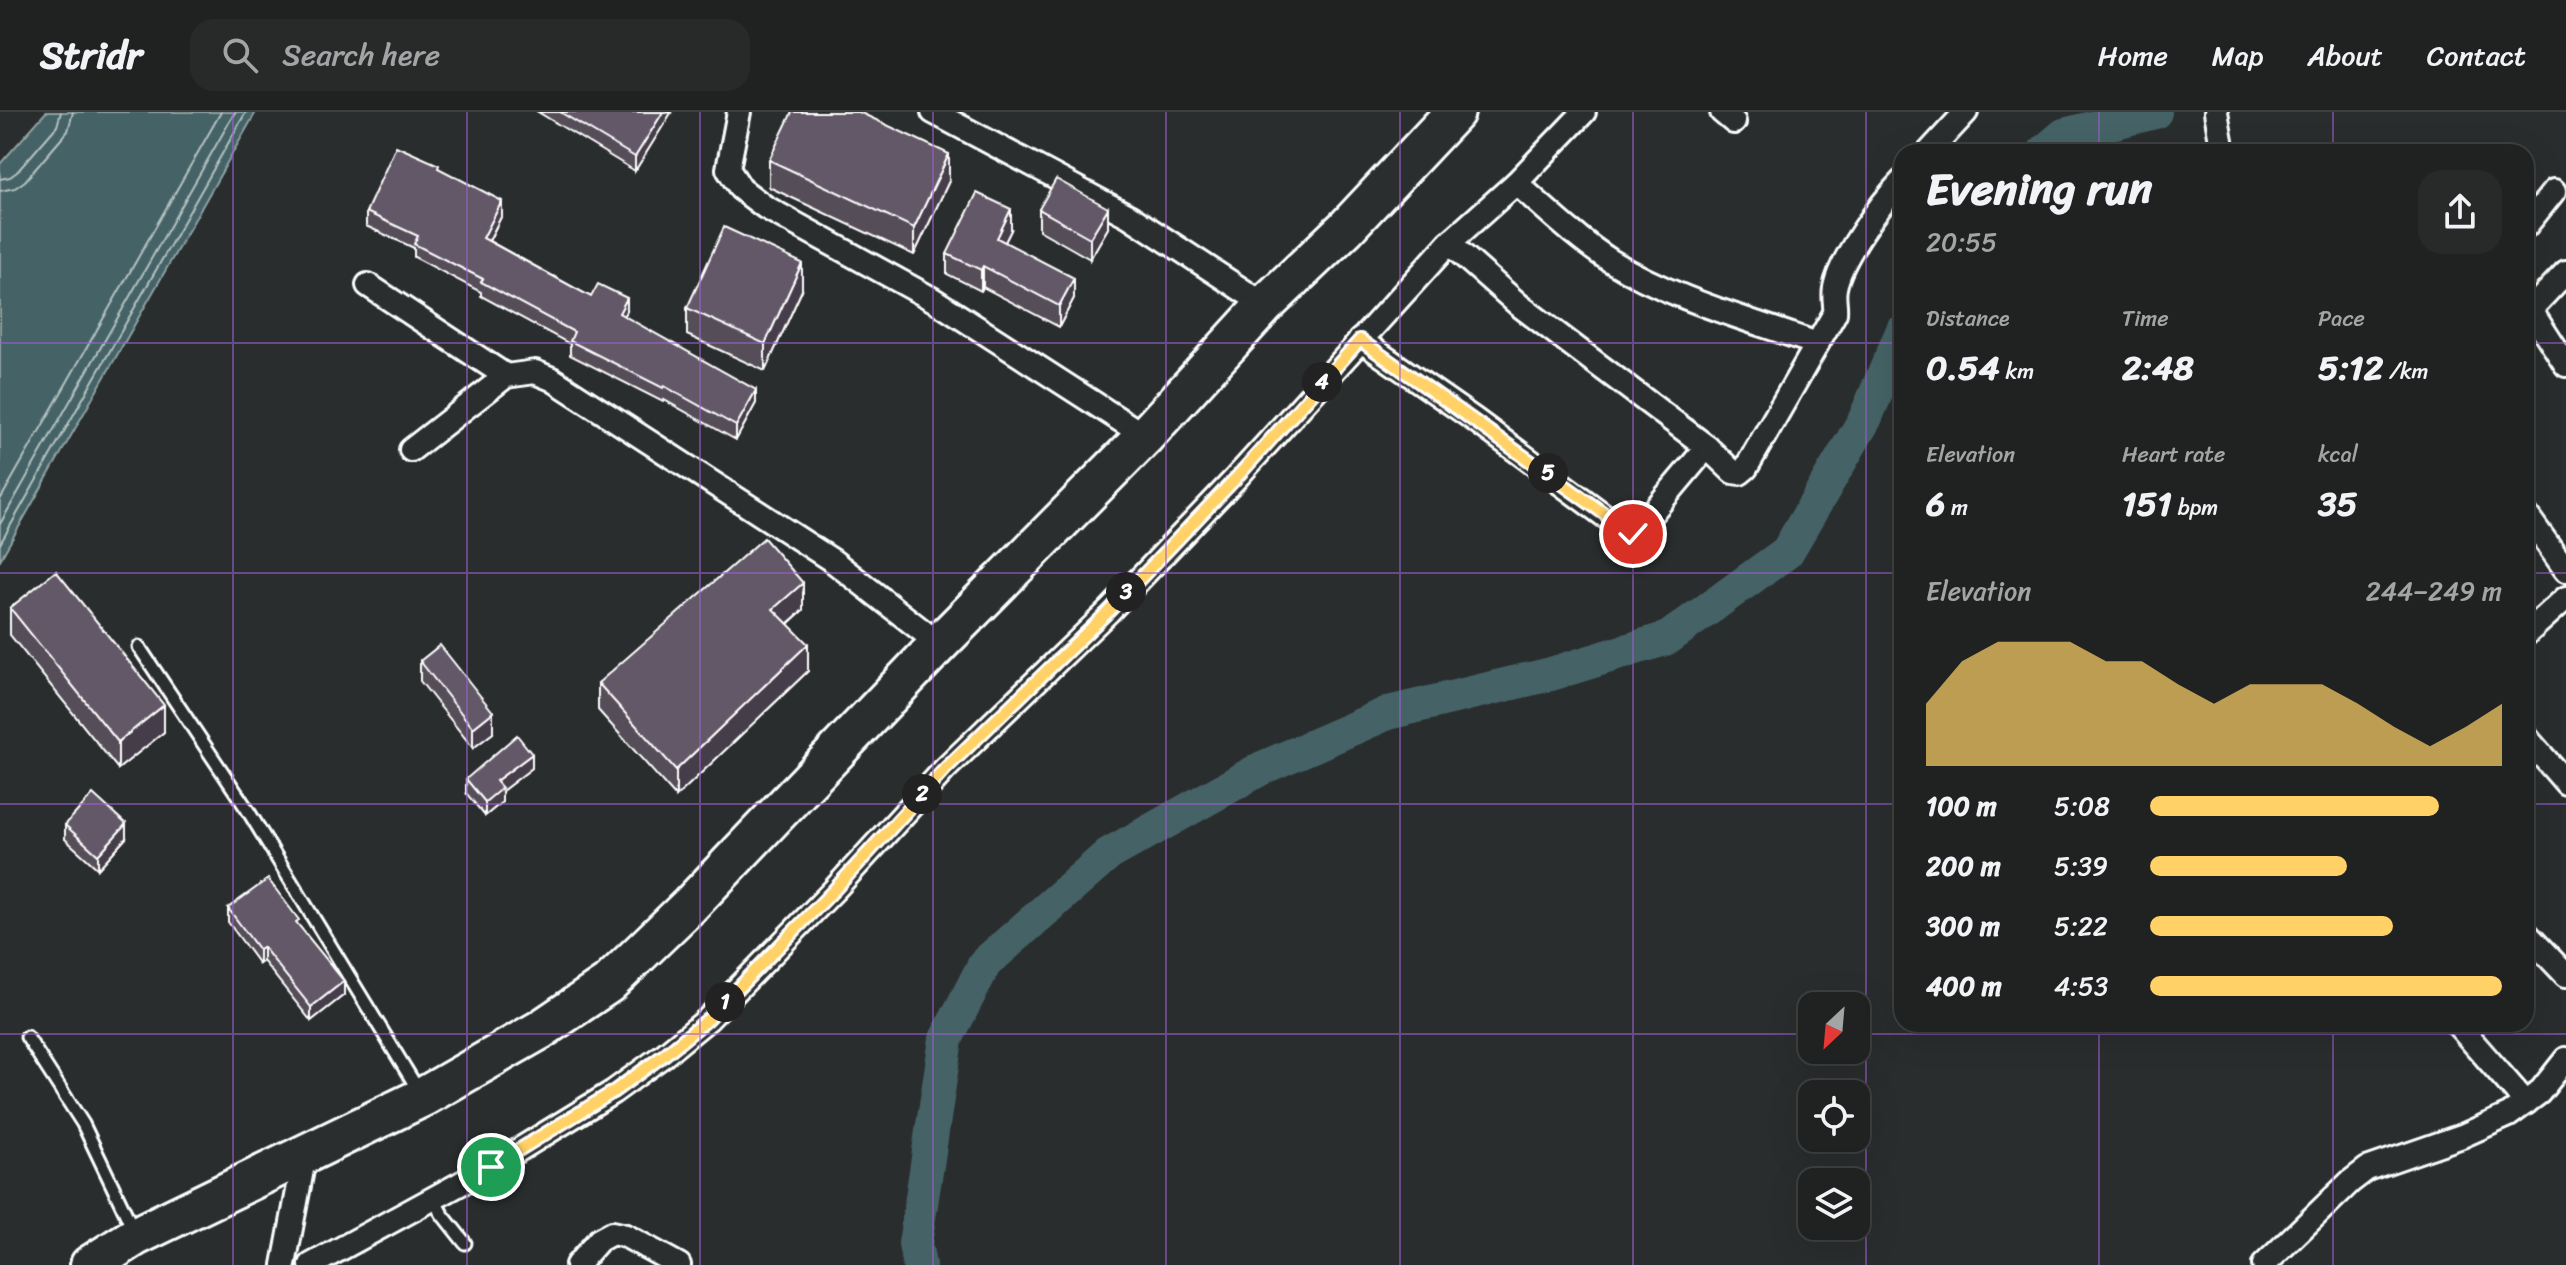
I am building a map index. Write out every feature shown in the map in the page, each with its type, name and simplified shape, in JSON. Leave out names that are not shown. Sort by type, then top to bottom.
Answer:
[{"type":"highway","points":[[90,1265],[136,1236],[423,1097],[540,1030],[608,984],[690,905],[939,644],[1145,436],[1265,305],[1346,228],[1455,112]]},
{"type":"street","points":[[739,112],[728,169],[741,189],[765,207],[934,300],[1145,436]]},
{"type":"street","points":[[933,112],[1129,216],[1265,305]]},
{"type":"street","points":[[311,1265],[491,1167],[613,1092],[708,1019],[834,890],[945,769],[1109,611],[1236,478],[1449,243],[1516,183],[1584,112]]},
{"type":"street","points":[[1936,144],[1966,112]]},
{"type":"street","points":[[2216,112],[2222,144]]},
{"type":"street","points":[[1516,183],[1572,232],[1622,267],[1656,285],[1817,344]]},
{"type":"street","points":[[1449,243],[1519,305],[1707,447],[1733,472],[1743,471],[1835,313],[1834,294],[1838,278],[1861,235],[1894,189]]},
{"type":"street","points":[[2534,216],[2554,191]]},
{"type":"street","points":[[2534,301],[2566,272]]},
{"type":"street","points":[[368,285],[506,376]]},
{"type":"street","points":[[2534,316],[2566,365]]},
{"type":"street","points":[[1360,340],[1631,534],[1707,447]]},
{"type":"street","points":[[411,450],[506,376],[535,372],[552,379],[833,561],[939,644]]},
{"type":"street","points":[[2534,525],[2566,570]]},
{"type":"street","points":[[2534,627],[2566,598]]},
{"type":"street","points":[[2534,746],[2566,783]]},
{"type":"street","points":[[2534,941],[2566,975]]},
{"type":"street","points":[[2464,1032],[2526,1103]]},
{"type":"street","points":[[2264,1265],[2367,1169],[2462,1136],[2509,1115],[2539,1093],[2566,1059]]},
{"type":"street","points":[[284,1265],[305,1154]]},
{"type":"street","points":[[577,1265],[599,1240],[612,1233],[626,1236],[679,1265]]},
{"type":"lane","points":[[139,647],[247,809],[423,1097]]},
{"type":"lane","points":[[27,1037],[83,1124],[136,1236]]},
{"type":"lane","points":[[433,1198],[465,1243]]},
{"type":"water","points":[[46,112],[256,112],[0,560],[0,164]]},
{"type":"building","points":[[560,112],[663,112],[635,157]]},
{"type":"building","points":[[792,112],[859,112],[949,154],[914,228],[769,160]]},
{"type":"building","points":[[396,146],[439,165],[438,168],[502,201],[483,238],[591,297],[598,284],[627,298],[619,313],[756,390],[736,426],[664,386],[570,341],[574,332],[481,282],[483,279],[414,244],[418,236],[366,212]]},
{"type":"building","points":[[1056,179],[1108,208],[1090,238],[1039,209]]},
{"type":"building","points":[[977,193],[1011,209],[997,238],[1074,278],[1059,306],[983,266],[981,270],[947,254]]},
{"type":"building","points":[[724,227],[802,263],[765,344],[687,308]]},
{"type":"building","points":[[764,538],[803,583],[773,609],[808,644],[676,770],[598,683]]},
{"type":"building","points":[[56,571],[164,705],[118,742],[10,608]]},
{"type":"building","points":[[440,645],[493,712],[473,728],[420,661]]},
{"type":"building","points":[[517,735],[532,754],[496,781],[502,788],[485,802],[466,779]]},
{"type":"building","points":[[93,794],[126,824],[98,855],[65,825]]},
{"type":"building","points":[[268,879],[299,920],[296,922],[344,981],[311,1007],[263,947],[259,950],[228,908]]},
{"type":"waterway","points":[[2053,144],[2064,135],[2155,112]]},
{"type":"waterway","points":[[919,1265],[915,1244],[946,1039],[985,963],[1109,854],[1262,768],[1388,713],[1551,674],[1668,638],[1787,552],[1865,419],[1894,351]]},
{"type":"route","points":[[491,1167],[613,1092],[708,1019],[834,890],[945,769],[1109,611],[1236,478],[1360,340],[1633,534]]}]
